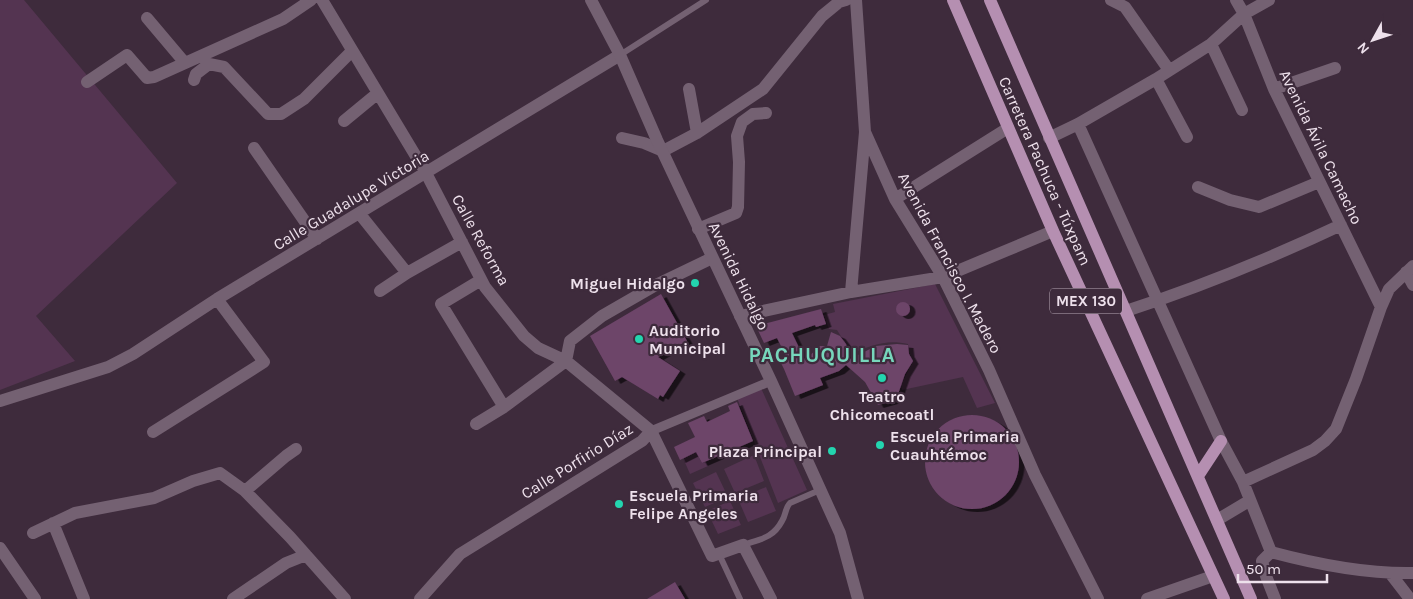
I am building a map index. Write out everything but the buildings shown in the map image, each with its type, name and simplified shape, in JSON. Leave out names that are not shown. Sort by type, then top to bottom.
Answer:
[{"type":"main road","name":"Carretera Pachuca - Túxpam","points":[[953,0],[1053,231],[1224,599]]},
{"type":"main road","name":"Carretera Pachuca - Túxpam","points":[[992,1],[1251,599]]},
{"type":"main road","points":[[1198,476],[1221,441]]},
{"type":"street","points":[[87,82],[127,55],[147,78],[154,77],[283,19],[311,0]]},
{"type":"street","name":"Calle Reforma","points":[[322,0],[426,174],[481,280],[524,336],[538,348],[566,361],[650,431],[712,556],[719,554]]},
{"type":"street","name":"Avenida Hidalgo","points":[[591,0],[620,55],[698,229],[771,381],[840,533],[858,599]]},
{"type":"street","points":[[622,138],[663,151],[697,133],[763,89],[822,16],[840,2],[846,0]]},
{"type":"street","points":[[851,292],[865,132],[856,0]]},
{"type":"street","points":[[1111,0],[1129,4],[1169,70]]},
{"type":"street","name":"Avenida Ávila Camacho","points":[[1236,0],[1244,14],[1274,89],[1380,307]]},
{"type":"street","points":[[1050,138],[1156,79],[1211,44],[1244,14],[1269,0]]},
{"type":"street","points":[[147,18],[185,63]]},
{"type":"street","points":[[1211,44],[1242,110]]},
{"type":"street","points":[[194,80],[196,74],[209,64],[224,67],[268,114],[281,114],[304,99],[352,51]]},
{"type":"street","name":"Calle Guadalupe Victoria","points":[[0,402],[108,367],[133,354],[217,299],[620,55]]},
{"type":"street","points":[[1274,89],[1335,68]]},
{"type":"street","points":[[1156,79],[1187,137]]},
{"type":"street","points":[[689,89],[697,133]]},
{"type":"street","points":[[344,121],[378,93]]},
{"type":"street","points":[[698,229],[736,213],[738,207],[739,162],[737,136],[742,122],[753,114],[766,113]]},
{"type":"street","points":[[1078,124],[1221,441],[1243,482],[1271,552]]},
{"type":"street","points":[[895,199],[1008,128]]},
{"type":"street","name":"Avenida Francisco I. Madero","points":[[865,132],[895,199],[943,277],[989,370],[1035,475],[1098,599]]},
{"type":"street","points":[[254,148],[317,239]]},
{"type":"street","points":[[1198,187],[1230,200],[1259,207],[1319,182]]},
{"type":"street","points":[[359,213],[407,274]]},
{"type":"street","points":[[1126,311],[1282,253],[1341,225]]},
{"type":"street","points":[[740,316],[851,292],[943,277],[1053,231]]},
{"type":"street","points":[[380,291],[462,242]]},
{"type":"street","points":[[476,424],[566,361],[570,341],[602,316],[654,286],[712,258]]},
{"type":"street","points":[[1243,482],[1313,450],[1336,429],[1356,379],[1380,307],[1388,290],[1410,269]]},
{"type":"street","points":[[1410,269],[1413,285]]},
{"type":"street","points":[[481,280],[441,304],[504,406]]},
{"type":"street","points":[[153,432],[264,362],[217,299]]},
{"type":"street","name":"Calle Porfirio Díaz","points":[[423,598],[460,554],[642,442],[650,431],[771,381]]},
{"type":"street","points":[[245,491],[296,449]]},
{"type":"street","points":[[32,533],[75,514],[154,498],[193,481],[220,473],[245,491],[345,599]]},
{"type":"street","points":[[1217,520],[1249,501]]},
{"type":"street","points":[[53,523],[84,599]]},
{"type":"street","points":[[719,554],[744,545],[771,599]]},
{"type":"street","points":[[0,548],[35,599]]},
{"type":"street","points":[[1271,552],[1300,560],[1390,573],[1413,573]]},
{"type":"street","points":[[1271,552],[1262,561],[1275,599]]},
{"type":"street","points":[[234,599],[286,563],[306,555]]},
{"type":"street","points":[[1390,573],[1410,599]]},
{"type":"street","points":[[1147,599],[1213,576]]},
{"type":"lane","name":"Calle Guadalupe Victoria","points":[[620,55],[706,0]]},
{"type":"lane","points":[[744,545],[774,534],[782,522],[787,506],[790,503],[820,490]]},
{"type":"lane","points":[[719,554],[740,599]]},
{"type":"shaded area","points":[[0,0],[24,0],[177,183],[36,316],[75,361],[0,390]]},
{"type":"shaded area","points":[[935,284],[995,403],[977,408],[963,377],[902,390],[901,385],[913,361],[909,354],[908,344],[893,342],[879,344],[852,354],[837,330],[829,329],[824,315],[835,312],[833,304]]},
{"type":"shaded area","points":[[761,388],[807,490],[778,503],[737,398]]},
{"type":"shaded area","points":[[966,427],[980,427],[992,432],[1002,442],[1007,454],[1007,468],[1002,480],[992,490],[980,495],[966,495],[954,490],[944,480],[939,468],[939,454],[944,442],[954,432]]},
{"type":"shaded area","points":[[696,452],[702,463],[706,462],[708,466],[690,474],[683,458]]},
{"type":"shaded area","points":[[754,455],[764,481],[735,493],[724,469]]},
{"type":"shaded area","points":[[716,472],[728,497],[705,507],[693,483]]},
{"type":"shaded area","points":[[766,487],[776,511],[748,522],[738,499]]},
{"type":"shaded area","points":[[730,501],[741,525],[718,534],[707,511]]},
{"type":"place","name":"Miguel Hidalgo","points":[[695,283]]},
{"type":"place","name":"Auditorio Municipal","points":[[639,339]]},
{"type":"place","name":"Teatro Chicomecoatl","points":[[882,378]]},
{"type":"place","name":"Escuela Primaria Cuauhtémoc","points":[[880,445]]},
{"type":"place","name":"Plaza Principal","points":[[832,451]]},
{"type":"place","name":"Escuela Primaria Felipe Angeles","points":[[619,504]]},
{"type":"district","name":"PACHUQUILLA","points":[[822,355]]}]
